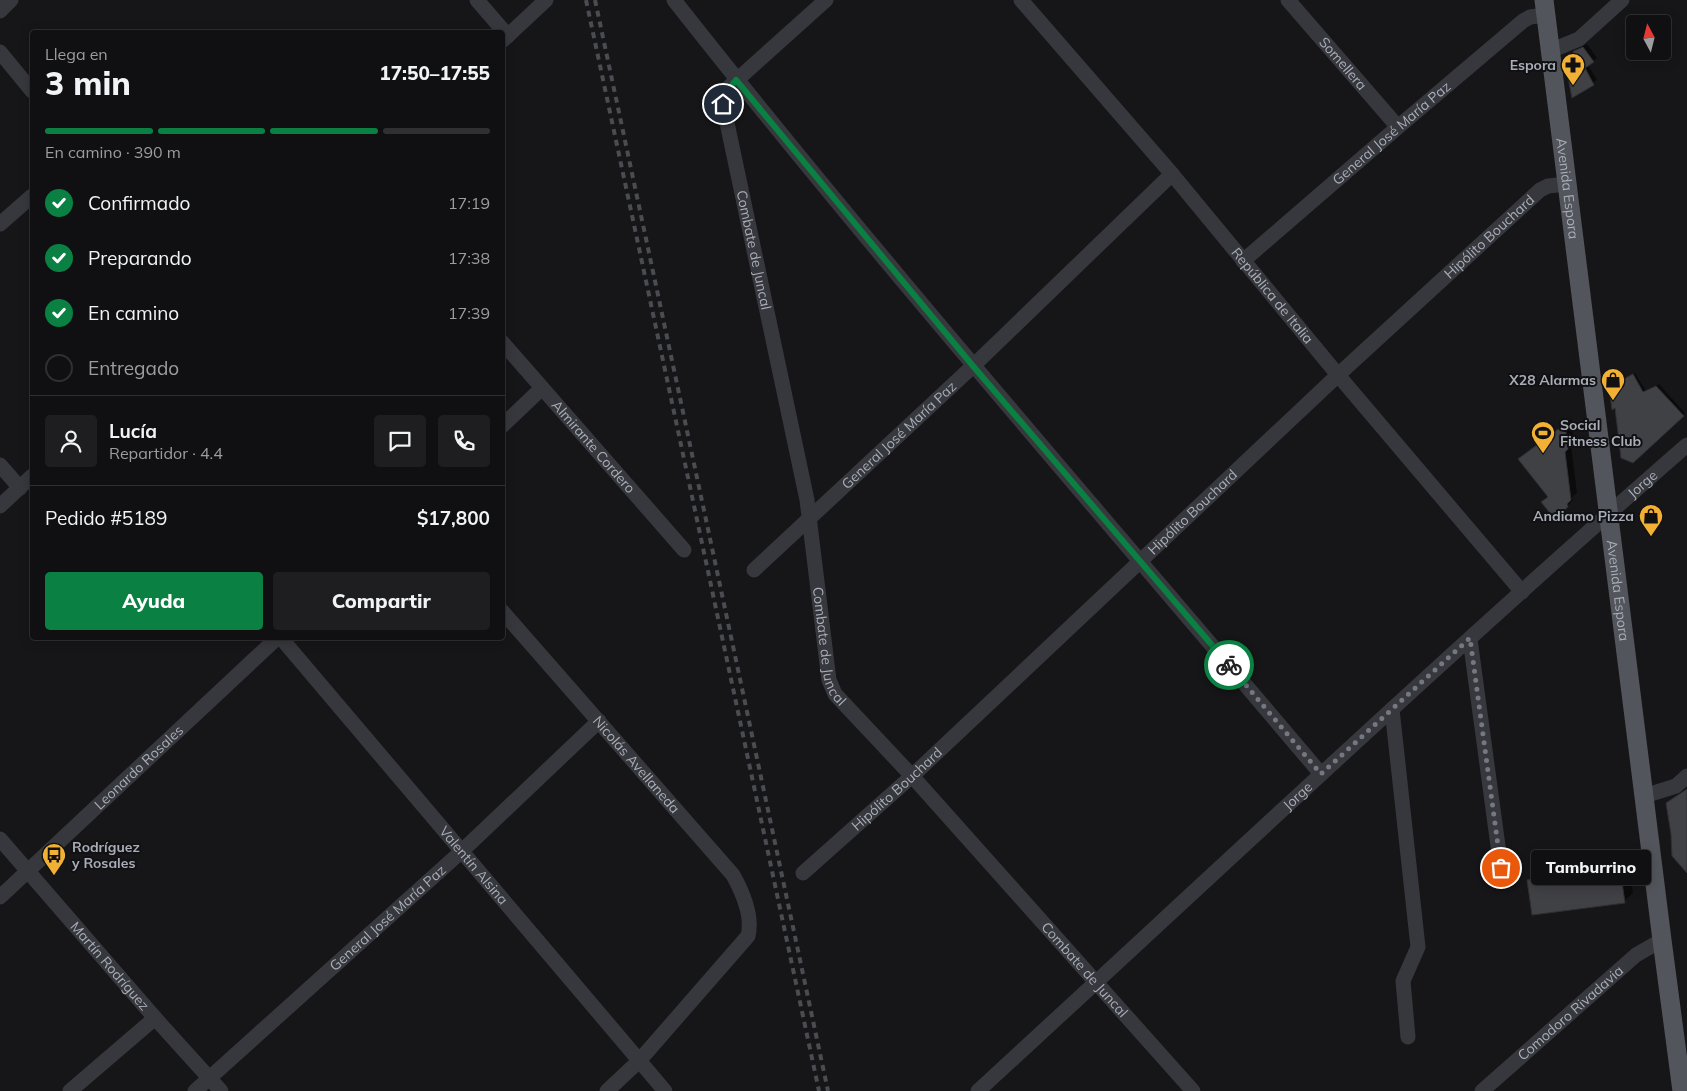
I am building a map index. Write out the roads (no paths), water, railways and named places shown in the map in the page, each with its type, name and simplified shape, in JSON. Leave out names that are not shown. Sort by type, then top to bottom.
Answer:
[{"type":"main road","name":"Avenida Espora","points":[[1545,7],[1662,940],[1684,1090]]},
{"type":"street","points":[[0,11],[11,0]]},
{"type":"street","points":[[477,0],[500,30]]},
{"type":"street","points":[[506,38],[546,0]]},
{"type":"street","points":[[674,0],[736,80],[973,366],[1321,774]]},
{"type":"street","points":[[736,80],[826,0]]},
{"type":"street","name":"República de Italia","points":[[1021,0],[1172,174],[1338,375],[1522,592]]},
{"type":"street","name":"Somellera","points":[[1288,0],[1398,127]]},
{"type":"street","points":[[1550,51],[1579,39],[1622,0]]},
{"type":"street","name":"General José María Paz","points":[[1243,261],[1523,21],[1545,7]]},
{"type":"street","points":[[0,52],[30,89]]},
{"type":"street","name":"Combate de Juncal","points":[[736,80],[724,95],[723,104],[805,491],[831,687],[835,694],[912,776],[1193,1091]]},
{"type":"street","name":"General José María Paz","points":[[754,570],[973,366],[1172,174]]},
{"type":"street","name":"Hipólito Bouchard","points":[[803,873],[912,776],[1338,375],[1540,190],[1548,186],[1567,184]]},
{"type":"street","points":[[0,224],[30,198]]},
{"type":"street","name":"Almirante Cordero","points":[[505,345],[684,550]]},
{"type":"street","points":[[505,423],[542,388]]},
{"type":"street","name":"Jorge","points":[[978,1091],[1392,709],[1687,445]]},
{"type":"street","points":[[0,465],[20,488]]},
{"type":"street","points":[[0,506],[30,478]]},
{"type":"street","name":"Nicolás Avellaneda","points":[[505,614],[733,875],[740,888],[750,918],[748,936],[640,1061]]},
{"type":"street","points":[[1470,638],[1501,868]]},
{"type":"street","name":"Leonardo Rosales","points":[[0,897],[275,640]]},
{"type":"street","name":"Valentín Alsina","points":[[283,640],[463,850],[665,1091]]},
{"type":"street","points":[[1392,709],[1418,947],[1403,981],[1408,1037]]},
{"type":"street","name":"General José María Paz","points":[[195,1091],[463,850],[599,721]]},
{"type":"street","points":[[1644,796],[1676,786],[1687,776]]},
{"type":"street","name":"Martín Rodríguez","points":[[0,839],[154,1018],[221,1091]]},
{"type":"street","name":"Comodoro Rivadavia","points":[[1482,1091],[1636,955],[1662,940]]},
{"type":"street","points":[[70,1091],[154,1018]]},
{"type":"street","points":[[607,1091],[640,1061]]},
{"type":"railway","points":[[586,0],[819,1091]]},
{"type":"railway","points":[[595,0],[828,1091]]},
{"type":"place","name":"Espora","points":[[1573,86]]},
{"type":"place","name":"X28 Alarmas","points":[[1613,401]]},
{"type":"place","name":"Social Fitness Club","points":[[1543,454]]},
{"type":"place","name":"Andiamo Pizza","points":[[1651,537]]},
{"type":"place","name":"Tamburrino","points":[[1501,868]]},
{"type":"place","name":"Rodríguez y Rosales","points":[[54,876]]}]
